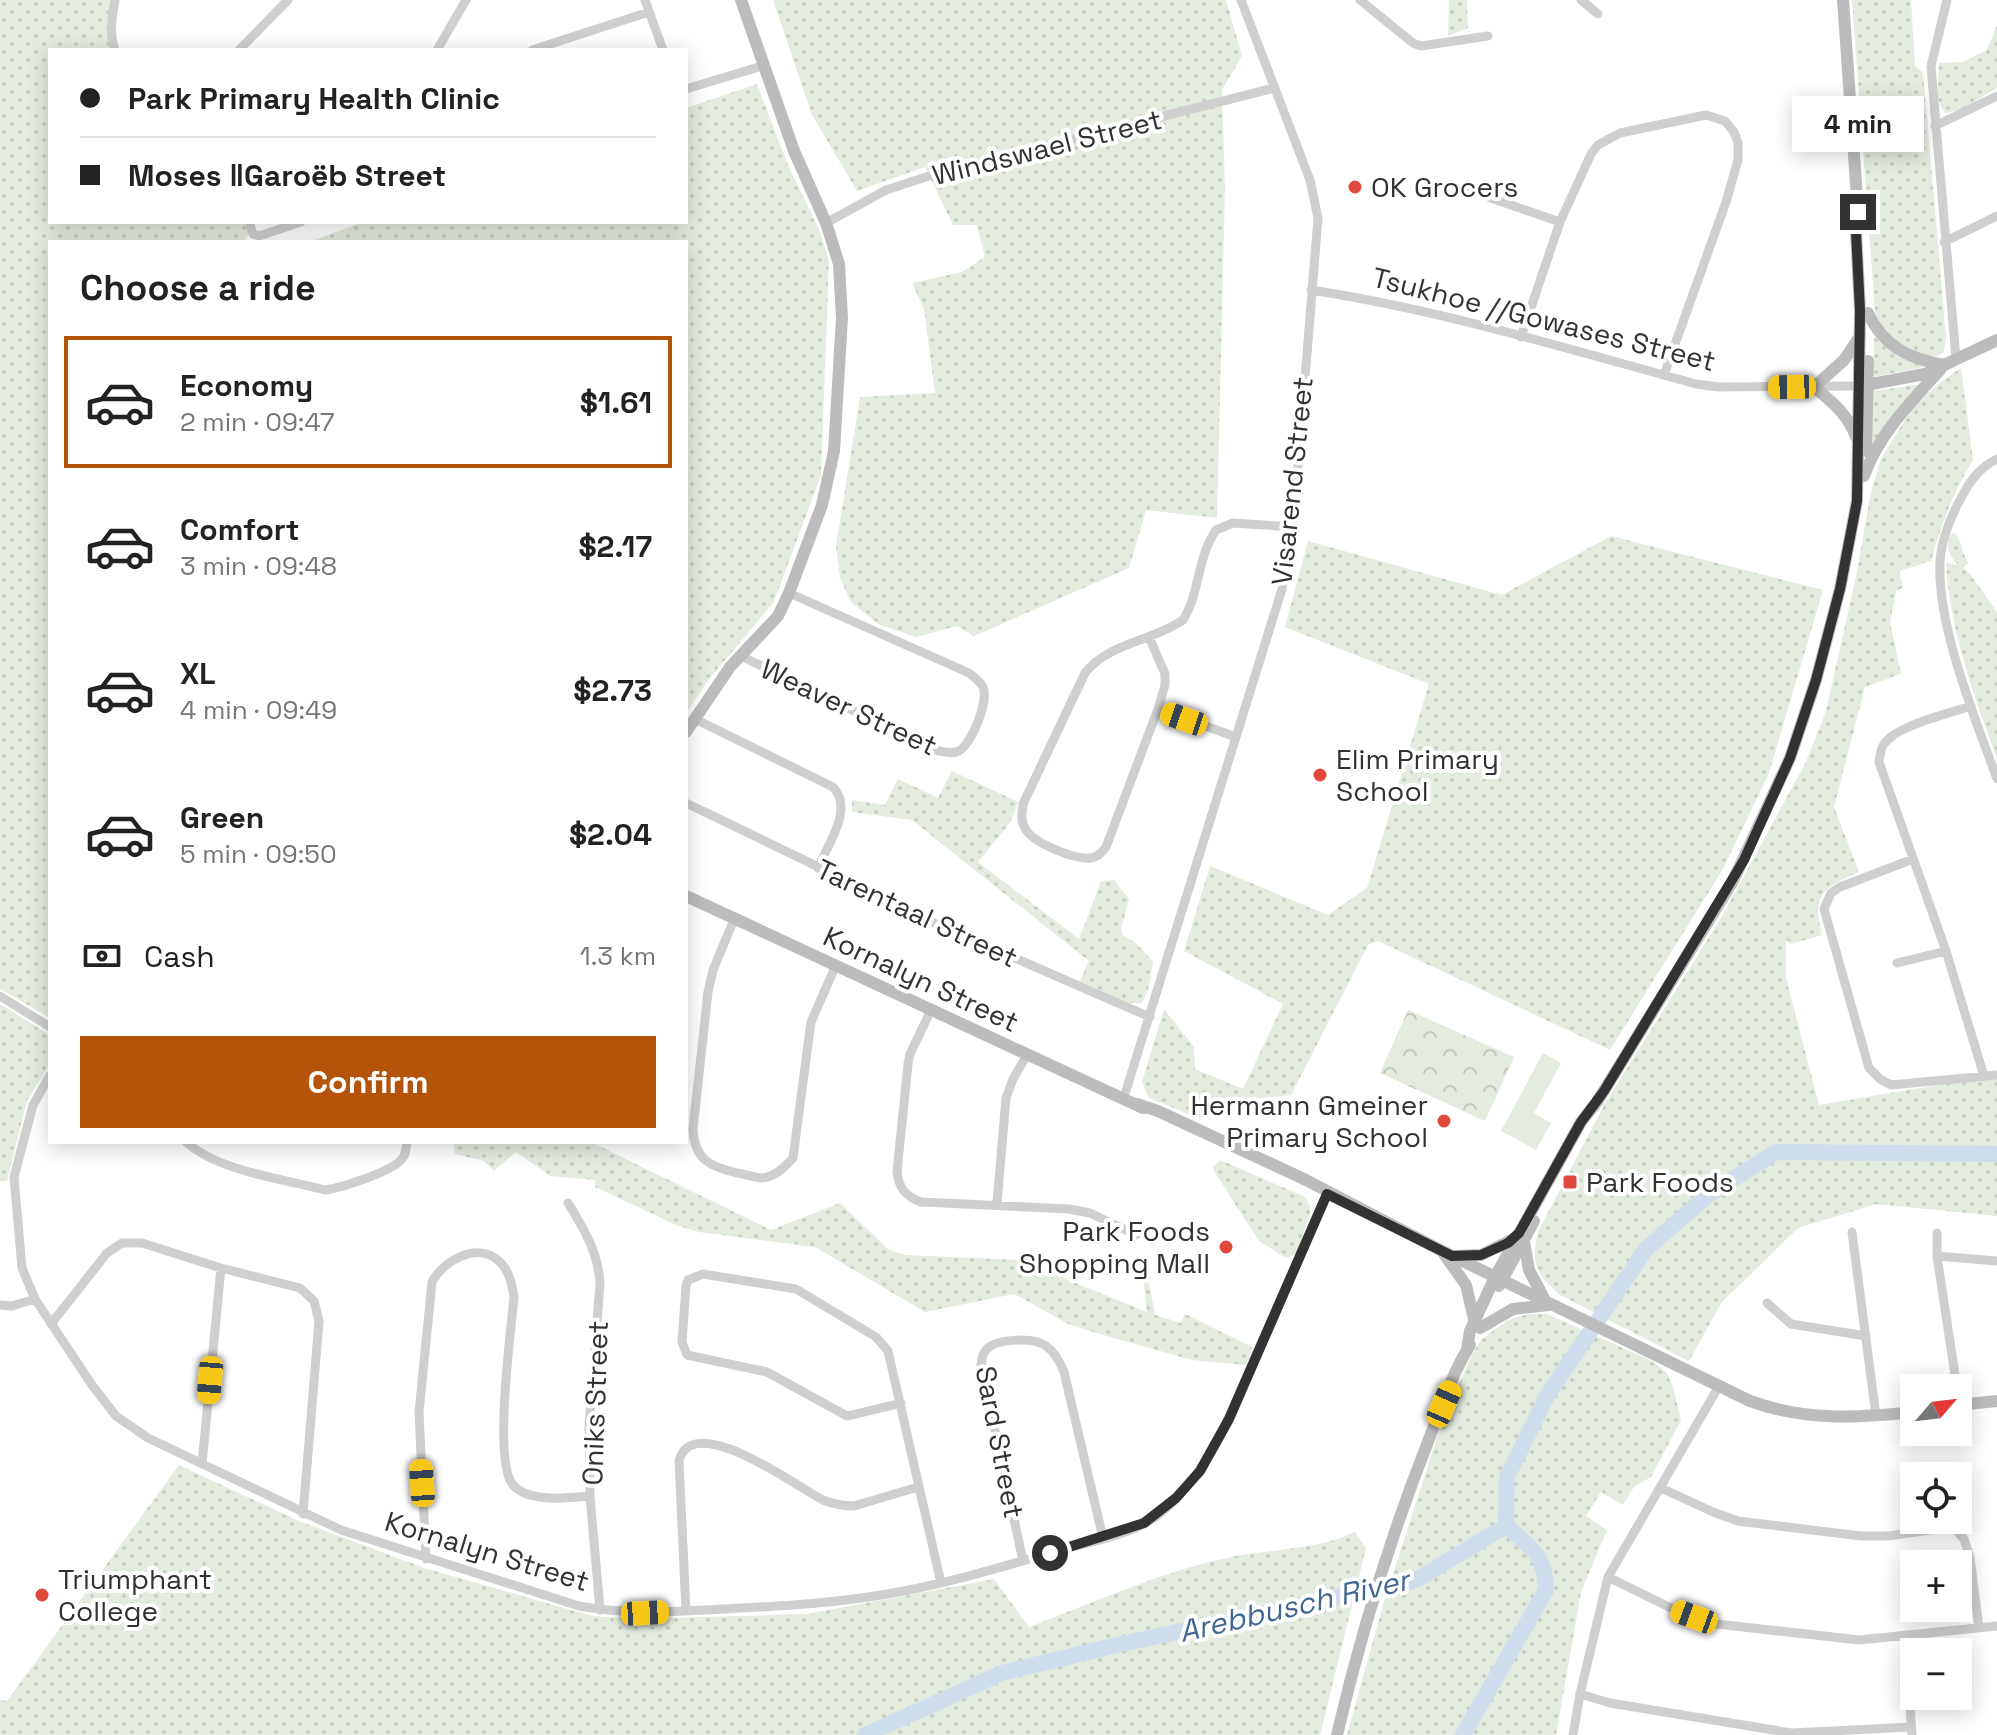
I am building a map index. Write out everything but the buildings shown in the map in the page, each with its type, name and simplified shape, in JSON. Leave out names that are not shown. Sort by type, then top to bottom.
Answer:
[{"type":"main road","points":[[688,729],[741,656],[778,616],[822,505],[834,451],[842,318],[839,264],[826,223],[794,151],[762,66],[741,0]]},
{"type":"main road","points":[[1843,0],[1858,212],[1856,232],[1864,386],[1864,476]]},
{"type":"main road","points":[[1857,501],[1868,313],[1863,231],[1858,212]]},
{"type":"main road","points":[[1868,313],[1874,325],[1896,350],[1910,357],[1950,362]]},
{"type":"main road","points":[[1858,444],[1846,416],[1814,387],[1844,360],[1860,335]]},
{"type":"main road","name":"Tsukhoe //Gowases Street","points":[[1864,386],[1913,377],[1997,340]]},
{"type":"main road","points":[[1337,1735],[1377,1585],[1413,1480],[1477,1325],[1581,1122],[1597,1102],[1733,881],[1755,839],[1790,758],[1827,643],[1857,501],[1869,461],[1910,401],[1950,362]]},
{"type":"main road","name":"Kornalyn Street","points":[[688,897],[1124,1097],[1158,1117],[1322,1191],[1766,1407],[1835,1418],[1900,1413]]},
{"type":"main road","points":[[1447,1254],[1481,1255],[1522,1238]]},
{"type":"main road","points":[[1477,1325],[1513,1309],[1549,1303],[1529,1270],[1522,1238]]},
{"type":"main road","points":[[1447,1254],[1466,1285],[1477,1325]]},
{"type":"main road","points":[[1972,1399],[1997,1401]]},
{"type":"street","points":[[114,48],[111,19],[115,0]]},
{"type":"street","points":[[241,48],[288,0]]},
{"type":"street","points":[[438,48],[466,0]]},
{"type":"street","points":[[645,0],[662,48]]},
{"type":"street","name":"Visarend Street","points":[[1124,1097],[1282,589],[1293,527],[1318,218],[1315,198],[1241,0]]},
{"type":"street","points":[[1360,0],[1413,43],[1421,46],[1488,36]]},
{"type":"street","points":[[1581,0],[1598,14]]},
{"type":"street","points":[[1947,0],[1931,66],[1950,362]]},
{"type":"street","points":[[538,48],[649,12]]},
{"type":"street","points":[[688,88],[762,66]]},
{"type":"street","name":"Windswael Street","points":[[826,223],[886,190],[932,175],[1274,88]]},
{"type":"street","points":[[1935,126],[1997,96]]},
{"type":"street","points":[[1521,337],[1560,222],[1591,154],[1609,138],[1620,133],[1706,115],[1725,121],[1734,132],[1738,143],[1738,160],[1664,375]]},
{"type":"street","points":[[1468,190],[1560,222]]},
{"type":"street","points":[[1944,242],[1997,216]]},
{"type":"street","points":[[249,224],[256,235],[294,224]]},
{"type":"street","name":"Tsukhoe //Gowases Street","points":[[1311,290],[1353,296],[1718,387],[1864,386]]},
{"type":"street","points":[[1997,459],[1977,471],[1968,485],[1953,513],[1940,558],[1940,585],[1945,614],[1971,706],[1997,779]]},
{"type":"street","points":[[1149,637],[1165,674],[1158,709],[1106,847],[1089,858],[1075,856],[1032,837],[1021,818],[1023,804],[1093,662],[1149,637],[1176,625],[1188,612],[1206,551],[1216,530],[1233,523],[1293,527]]},
{"type":"street","name":"Weaver Street","points":[[741,656],[934,750],[948,753],[959,751],[966,743],[981,716],[985,698],[983,687],[969,673],[789,593]]},
{"type":"street","points":[[1971,706],[1896,732],[1885,742],[1879,762],[1946,951],[1984,1076]]},
{"type":"street","points":[[1158,709],[1236,737]]},
{"type":"street","points":[[695,719],[833,787],[840,795],[842,812],[818,868]]},
{"type":"street","name":"Tarentaal Street","points":[[688,804],[937,924],[1150,1017]]},
{"type":"street","points":[[1913,859],[1840,887],[1826,900],[1824,909],[1866,1060],[1873,1075],[1891,1085],[1997,1075]]},
{"type":"street","points":[[735,917],[713,970],[708,992],[693,1129],[694,1143],[702,1157],[715,1168],[762,1178],[785,1168],[793,1158],[811,1022],[836,965]]},
{"type":"street","points":[[1897,963],[1946,951]]},
{"type":"street","points":[[0,996],[48,1026]]},
{"type":"street","points":[[931,1010],[908,1064],[897,1172],[898,1185],[908,1197],[921,1202],[997,1203],[1090,1213],[1136,1235]]},
{"type":"street","points":[[997,1203],[1006,1098],[1027,1055]]},
{"type":"street","name":"Kornalyn Street","points":[[48,1079],[33,1105],[14,1177],[19,1252],[35,1299],[116,1416],[148,1438],[303,1514],[354,1535],[600,1610],[645,1613],[802,1605],[859,1598],[941,1583],[1023,1561],[1103,1538],[1153,1518],[1182,1491],[1210,1455],[1229,1419],[1322,1191]]},
{"type":"street","points":[[188,1144],[219,1163],[325,1190],[394,1165],[406,1152],[407,1144]]},
{"type":"street","name":"Oniks Street","points":[[568,1203],[589,1239],[599,1269],[589,1426],[590,1496],[600,1610]]},
{"type":"street","points":[[1852,1232],[1876,1416]]},
{"type":"street","points":[[1937,1233],[1937,1256],[1954,1374]]},
{"type":"street","points":[[51,1324],[107,1253],[122,1243],[142,1243],[221,1268],[300,1288],[308,1293],[318,1312],[303,1514]]},
{"type":"street","points":[[426,1559],[419,1412],[432,1282],[437,1273],[458,1258],[469,1254],[489,1254],[506,1270],[511,1283],[514,1297],[504,1419],[508,1476],[514,1486],[522,1491],[545,1498],[590,1496]]},
{"type":"street","points":[[1937,1256],[1997,1261]]},
{"type":"street","points":[[202,1464],[221,1268]]},
{"type":"street","points":[[901,1403],[847,1416],[767,1372],[687,1355],[682,1342],[688,1280],[703,1274],[788,1287],[807,1295],[886,1346],[901,1403],[941,1583]]},
{"type":"street","points":[[0,1305],[12,1306],[35,1299]]},
{"type":"street","points":[[1767,1303],[1791,1324],[1866,1336]]},
{"type":"street","name":"Sard Street","points":[[1023,1561],[981,1365],[985,1350],[991,1345],[1035,1340],[1047,1346],[1058,1359],[1064,1372],[1103,1538]]},
{"type":"street","points":[[1573,1735],[1608,1577],[1719,1386]]},
{"type":"street","points":[[686,1611],[679,1461],[681,1453],[691,1445],[707,1445],[745,1454],[823,1500],[845,1506],[918,1487]]},
{"type":"street","points":[[1661,1488],[1713,1512],[1749,1522],[1861,1536],[1888,1536],[1943,1528],[1956,1530],[1964,1539],[1970,1557],[1979,1628]]},
{"type":"street","points":[[1608,1577],[1673,1609],[1717,1624],[1859,1640],[1997,1626]]},
{"type":"street","points":[[1580,1694],[1610,1703],[1791,1733],[1911,1731],[1905,1637]]},
{"type":"green space","points":[[0,0],[115,0],[115,48],[48,48],[48,224],[249,224],[251,231],[244,240],[48,240],[48,1017],[0,989]]},
{"type":"green space","points":[[773,0],[1226,0],[1242,56],[1222,90],[1225,188],[1217,518],[1146,510],[1129,568],[974,636],[957,626],[916,637],[878,624],[850,601],[840,577],[836,546],[860,397],[935,393],[924,309],[912,283],[962,272],[985,257],[977,225],[953,225],[925,167],[857,191],[812,115]]},
{"type":"green space","points":[[1449,0],[1467,0],[1468,28],[1448,36]]},
{"type":"green space","points":[[1852,0],[1911,0],[1915,66],[1923,72],[1946,337],[1944,352],[1934,357],[1924,357],[1903,347],[1886,330],[1875,311]]},
{"type":"green space","points":[[1997,25],[1997,88],[1960,110],[1946,113],[1938,97],[1939,63],[1963,62],[1987,50]]},
{"type":"green space","points":[[757,84],[788,165],[821,234],[829,261],[821,475],[774,602],[710,678],[688,710],[688,240],[314,240],[358,224],[688,224],[688,107]]},
{"type":"green space","points":[[1874,336],[1899,356],[1929,366],[1874,377]]},
{"type":"green space","points":[[1961,368],[1973,460],[1948,509],[1931,561],[1899,571],[1903,587],[1896,592],[1890,622],[1901,674],[1865,687],[1834,807],[1859,872],[1823,894],[1818,910],[1822,935],[1791,944],[1786,940],[1786,978],[1819,1105],[1997,1075],[1997,1216],[1876,1204],[1798,1228],[1722,1302],[1689,1361],[1560,1295],[1537,1267],[1535,1252],[1538,1232],[1604,1105],[1721,918],[1806,762],[1826,711],[1856,577],[1871,492],[1881,459],[1913,407]]},
{"type":"green space","points":[[1922,384],[1868,458],[1873,391]]},
{"type":"green space","points":[[1952,533],[1956,534],[1968,563],[1963,568],[1997,612],[1997,759],[1964,662],[1952,613],[1946,563],[1960,566],[1949,551],[1948,542]]},
{"type":"green space","points":[[1611,536],[1823,590],[1769,773],[1723,869],[1610,1050],[1378,941],[1368,945],[1291,1095],[1255,1099],[1200,1119],[1149,1098],[1142,1082],[1164,1009],[1194,1047],[1195,1069],[1243,1089],[1283,1004],[1184,951],[1210,866],[1328,915],[1367,888],[1429,684],[1285,627],[1308,541],[1502,595]]},
{"type":"green space","points":[[952,771],[1018,802],[1010,823],[978,862],[1079,939],[1101,881],[1114,880],[1129,899],[1121,929],[1123,935],[1137,944],[1153,962],[1148,990],[1142,1003],[1128,1003],[1080,981],[1089,961],[912,820],[852,812],[852,800],[885,805],[898,779],[938,798]]},
{"type":"green space","points":[[0,1004],[48,1034],[48,1067],[27,1101],[7,1181],[0,1181]]},
{"type":"green space","points":[[1408,1010],[1514,1057],[1485,1121],[1380,1073]]},
{"type":"green space","points":[[1543,1053],[1561,1063],[1534,1113],[1551,1123],[1536,1150],[1501,1131]]},
{"type":"green space","points":[[454,1144],[595,1144],[771,1230],[840,1203],[889,1250],[905,1255],[1019,1260],[1147,1312],[1142,1267],[1146,1267],[1155,1315],[1181,1323],[1185,1314],[1252,1347],[1247,1365],[1192,1360],[1068,1324],[1014,1294],[925,1312],[815,1247],[699,1232],[676,1225],[595,1187],[595,1180],[550,1176],[516,1152],[494,1171],[484,1161],[455,1154]]},
{"type":"green space","points":[[1220,1160],[1305,1197],[1310,1213],[1297,1253],[1286,1258],[1259,1241],[1214,1171],[1213,1167]]},
{"type":"green space","points":[[1529,1314],[1547,1314],[1652,1361],[1667,1373],[1681,1420],[1651,1477],[1634,1487],[1623,1505],[1601,1492],[1586,1516],[1607,1530],[1581,1592],[1556,1735],[1347,1735],[1383,1605],[1440,1428],[1472,1354],[1482,1339],[1508,1320]]},
{"type":"green space","points":[[179,1465],[299,1521],[424,1568],[592,1616],[639,1619],[807,1614],[994,1579],[1029,1627],[1149,1581],[1222,1559],[1323,1543],[1355,1532],[1366,1548],[1320,1735],[0,1735],[0,1700],[7,1701]]},
{"type":"waterway","name":"Arebbusch River","points":[[865,1735],[1002,1673],[1416,1580],[1506,1526],[1507,1477],[1548,1394],[1646,1249],[1708,1195],[1776,1152],[1997,1154]]},
{"type":"waterway","points":[[1463,1735],[1546,1590],[1543,1568],[1535,1553],[1506,1526]]},
{"type":"place","name":"OK Grocers","points":[[1355,187]]},
{"type":"place","name":"Elim Primary School","points":[[1320,775]]},
{"type":"place","name":"Hermann Gmeiner Primary School","points":[[1444,1121]]},
{"type":"place","name":"Park Foods","points":[[1570,1182]]},
{"type":"place","name":"Park Foods Shopping Mall","points":[[1226,1247]]},
{"type":"place","name":"Triumphant College","points":[[42,1595]]},
{"type":"route","points":[[1050,1553],[1144,1523],[1176,1498],[1200,1471],[1229,1419],[1327,1194],[1452,1256],[1471,1257],[1490,1252],[1519,1233],[1581,1122],[1604,1091],[1733,881],[1755,839],[1802,723],[1827,643],[1854,522],[1860,386],[1858,212]]}]
